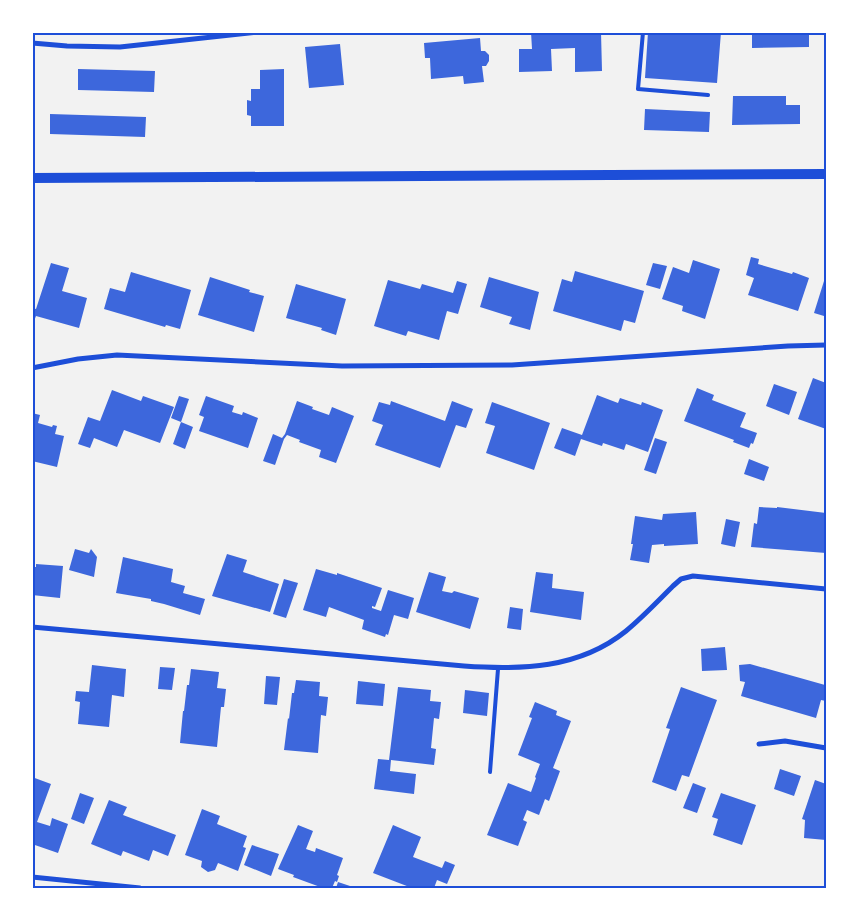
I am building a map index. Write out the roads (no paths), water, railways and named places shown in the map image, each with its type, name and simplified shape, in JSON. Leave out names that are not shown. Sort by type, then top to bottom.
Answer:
[{"type":"main road","points":[[32,178],[826,174]]},
{"type":"street","points":[[32,43],[120,47],[258,32]]},
{"type":"street","points":[[32,368],[78,359],[117,355],[342,366],[512,365],[826,345]]},
{"type":"street","points":[[32,627],[498,668],[549,666],[576,659],[597,650],[625,632],[681,579],[693,576],[826,588]]},
{"type":"street","points":[[759,744],[785,741],[826,748]]},
{"type":"street","points":[[32,877],[140,888]]},
{"type":"lane","points":[[643,32],[638,89],[708,94]]},
{"type":"lane","points":[[490,772],[498,668]]}]
